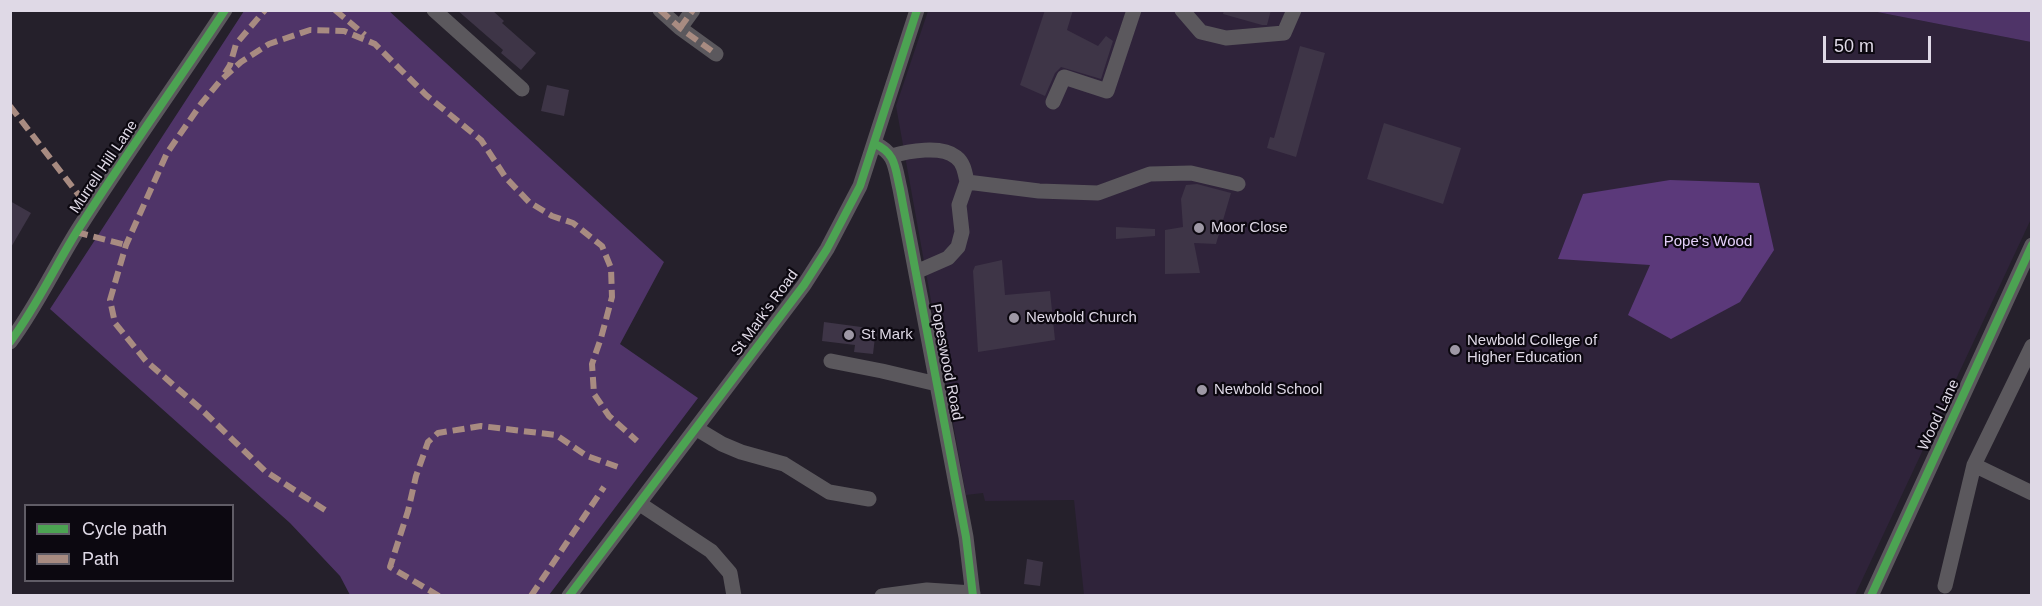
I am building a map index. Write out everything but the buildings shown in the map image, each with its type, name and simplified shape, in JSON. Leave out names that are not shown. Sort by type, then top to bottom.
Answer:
[{"type":"street","name":"Murrell Hill Lane","points":[[11,339],[38,302],[72,238],[225,10]]},
{"type":"street","points":[[434,10],[522,89]]},
{"type":"street","points":[[660,10],[716,54]]},
{"type":"street","points":[[680,28],[693,10]]},
{"type":"street","name":"St Mark's Road","points":[[569,596],[697,429],[804,285],[827,249],[860,186],[917,10]]},
{"type":"street","points":[[1053,102],[1064,77],[1107,91],[1134,10]]},
{"type":"street","points":[[1182,10],[1201,32],[1226,38],[1284,33],[1293,10]]},
{"type":"street","points":[[875,144],[885,148],[892,156],[904,152],[934,149],[956,156],[964,167],[967,182],[959,206],[962,232],[958,247],[948,258],[916,272]]},
{"type":"street","name":"Popeswood Road","points":[[892,156],[966,537],[973,594]]},
{"type":"street","points":[[967,182],[1039,191],[1098,193],[1150,174],[1191,173],[1238,184]]},
{"type":"street","name":"Wood Lane","points":[[1871,596],[2031,245]]},
{"type":"street","points":[[1945,586],[1974,465],[2031,346]]},
{"type":"street","points":[[831,362],[937,384]]},
{"type":"street","points":[[697,429],[731,448],[784,464],[829,492],[869,499]]},
{"type":"street","points":[[1974,465],[2031,493]]},
{"type":"street","points":[[640,504],[711,551],[730,573],[734,596]]},
{"type":"street","points":[[882,596],[927,590],[973,594]]},
{"type":"shaded area","points":[[244,11],[389,11],[664,262],[620,344],[698,398],[549,595],[350,595],[340,576],[290,523],[50,309]]},
{"type":"shaded area","name":"Newbold College of Higher Education","points":[[928,11],[1872,11],[2031,42],[2031,219],[1855,595],[1084,595],[1074,500],[985,501],[983,493],[966,495],[896,106]]},
{"type":"shaded area","points":[[1872,11],[2031,11],[2031,42]]},
{"type":"green space","name":"Pope's Wood","points":[[1670,180],[1759,183],[1774,250],[1740,302],[1671,339],[1628,315],[1650,265],[1558,259],[1583,194]]},
{"type":"marked path","points":[[225,73],[230,65],[236,44],[265,10]]},
{"type":"marked path","points":[[335,10],[365,35]]},
{"type":"marked path","points":[[660,10],[716,54]]},
{"type":"marked path","points":[[680,28],[693,10]]},
{"type":"marked path","points":[[325,510],[265,471],[201,409],[146,361],[115,323],[110,300],[126,245],[167,153],[201,104],[220,81],[241,62],[269,44],[310,30],[344,31],[375,44],[426,95],[481,140],[506,178],[529,202],[552,216],[573,223],[602,246],[611,268],[612,297],[592,364],[594,394],[609,416],[637,441]]},
{"type":"marked path","points":[[10,106],[81,198]]},
{"type":"marked path","points":[[76,232],[126,245]]},
{"type":"marked path","points":[[439,596],[390,567],[428,442],[438,433],[481,426],[556,435],[587,456],[618,467]]},
{"type":"marked path","points":[[531,596],[604,487]]},
{"type":"cycle path","points":[[10,342],[97,200],[225,10]]},
{"type":"cycle path","points":[[569,596],[804,285],[827,249],[860,186],[917,10]]},
{"type":"cycle path","points":[[875,144],[891,157],[897,174],[966,537],[973,596]]},
{"type":"cycle path","points":[[1871,596],[2032,245]]},
{"type":"place","name":"Moor Close","points":[[1199,228]]},
{"type":"place","name":"Newbold Church","points":[[1014,318]]},
{"type":"place","name":"St Mark","points":[[849,335]]},
{"type":"place","name":"Newbold College of Higher Education","points":[[1455,350]]},
{"type":"place","name":"Newbold School","points":[[1202,390]]}]
